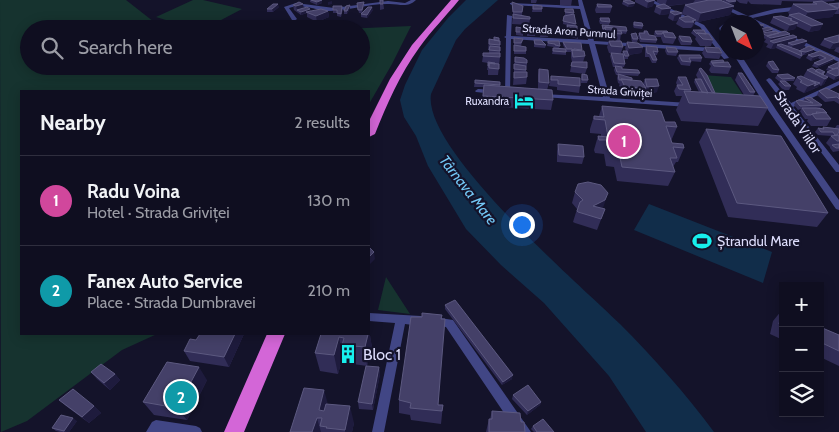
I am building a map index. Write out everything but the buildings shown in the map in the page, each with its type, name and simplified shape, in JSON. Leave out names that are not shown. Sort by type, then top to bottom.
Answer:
[{"type":"highway","points":[[370,132],[391,85],[411,51],[454,0]]},
{"type":"highway","points":[[234,432],[276,335]]},
{"type":"street","points":[[294,19],[286,7],[293,2],[303,1],[327,9],[395,1],[406,5],[414,0]]},
{"type":"street","points":[[580,0],[593,43],[606,100]]},
{"type":"street","points":[[649,0],[702,26],[719,49]]},
{"type":"street","points":[[708,0],[741,15]]},
{"type":"street","points":[[512,4],[581,8]]},
{"type":"street","points":[[760,15],[783,9],[814,7]]},
{"type":"street","points":[[507,93],[509,16]]},
{"type":"street","points":[[764,25],[839,60]]},
{"type":"street","name":"Strada Aron Pumnul","points":[[507,37],[719,50]]},
{"type":"street","name":"Strada Viilor","points":[[740,60],[839,207]]},
{"type":"street","points":[[769,80],[839,170]]},
{"type":"street","points":[[789,107],[837,86]]},
{"type":"street","points":[[478,91],[517,93]]},
{"type":"street","name":"Strada Griviței","points":[[536,95],[693,106]]},
{"type":"street","points":[[370,317],[449,323],[524,432]]},
{"type":"street","points":[[378,432],[401,320]]},
{"type":"street","points":[[152,432],[156,426],[196,432]]},
{"type":"green space","points":[[0,0],[126,0],[152,20],[20,20],[20,75],[370,75],[370,28],[411,26],[370,102],[370,90],[20,90],[20,335],[155,335],[122,350],[27,421],[1,432]]},
{"type":"green space","points":[[193,0],[203,0],[242,9],[221,20],[166,20],[156,17]]},
{"type":"green space","points":[[702,75],[731,77],[749,104],[717,102]]},
{"type":"green space","points":[[386,277],[410,314],[378,310]]},
{"type":"water","name":"Târnava Mare","points":[[466,0],[498,0],[465,29],[456,40],[431,94],[435,118],[451,148],[507,215],[645,349],[714,432],[646,432],[609,376],[544,303],[501,265],[466,229],[428,166],[416,136],[404,117],[400,100],[422,50],[448,18]]},
{"type":"water","name":"Ștrandul Mare","points":[[649,204],[772,252],[763,283],[634,230]]},
{"type":"place","name":"Ruxandra","points":[[524,101]]},
{"type":"place","name":"Radu Voina","points":[[624,141]]},
{"type":"place","name":"Ștrandul Mare","points":[[702,241]]},
{"type":"place","name":"Bloc 1","points":[[348,354]]},
{"type":"place","name":"Fanex Auto Service","points":[[181,397]]}]
